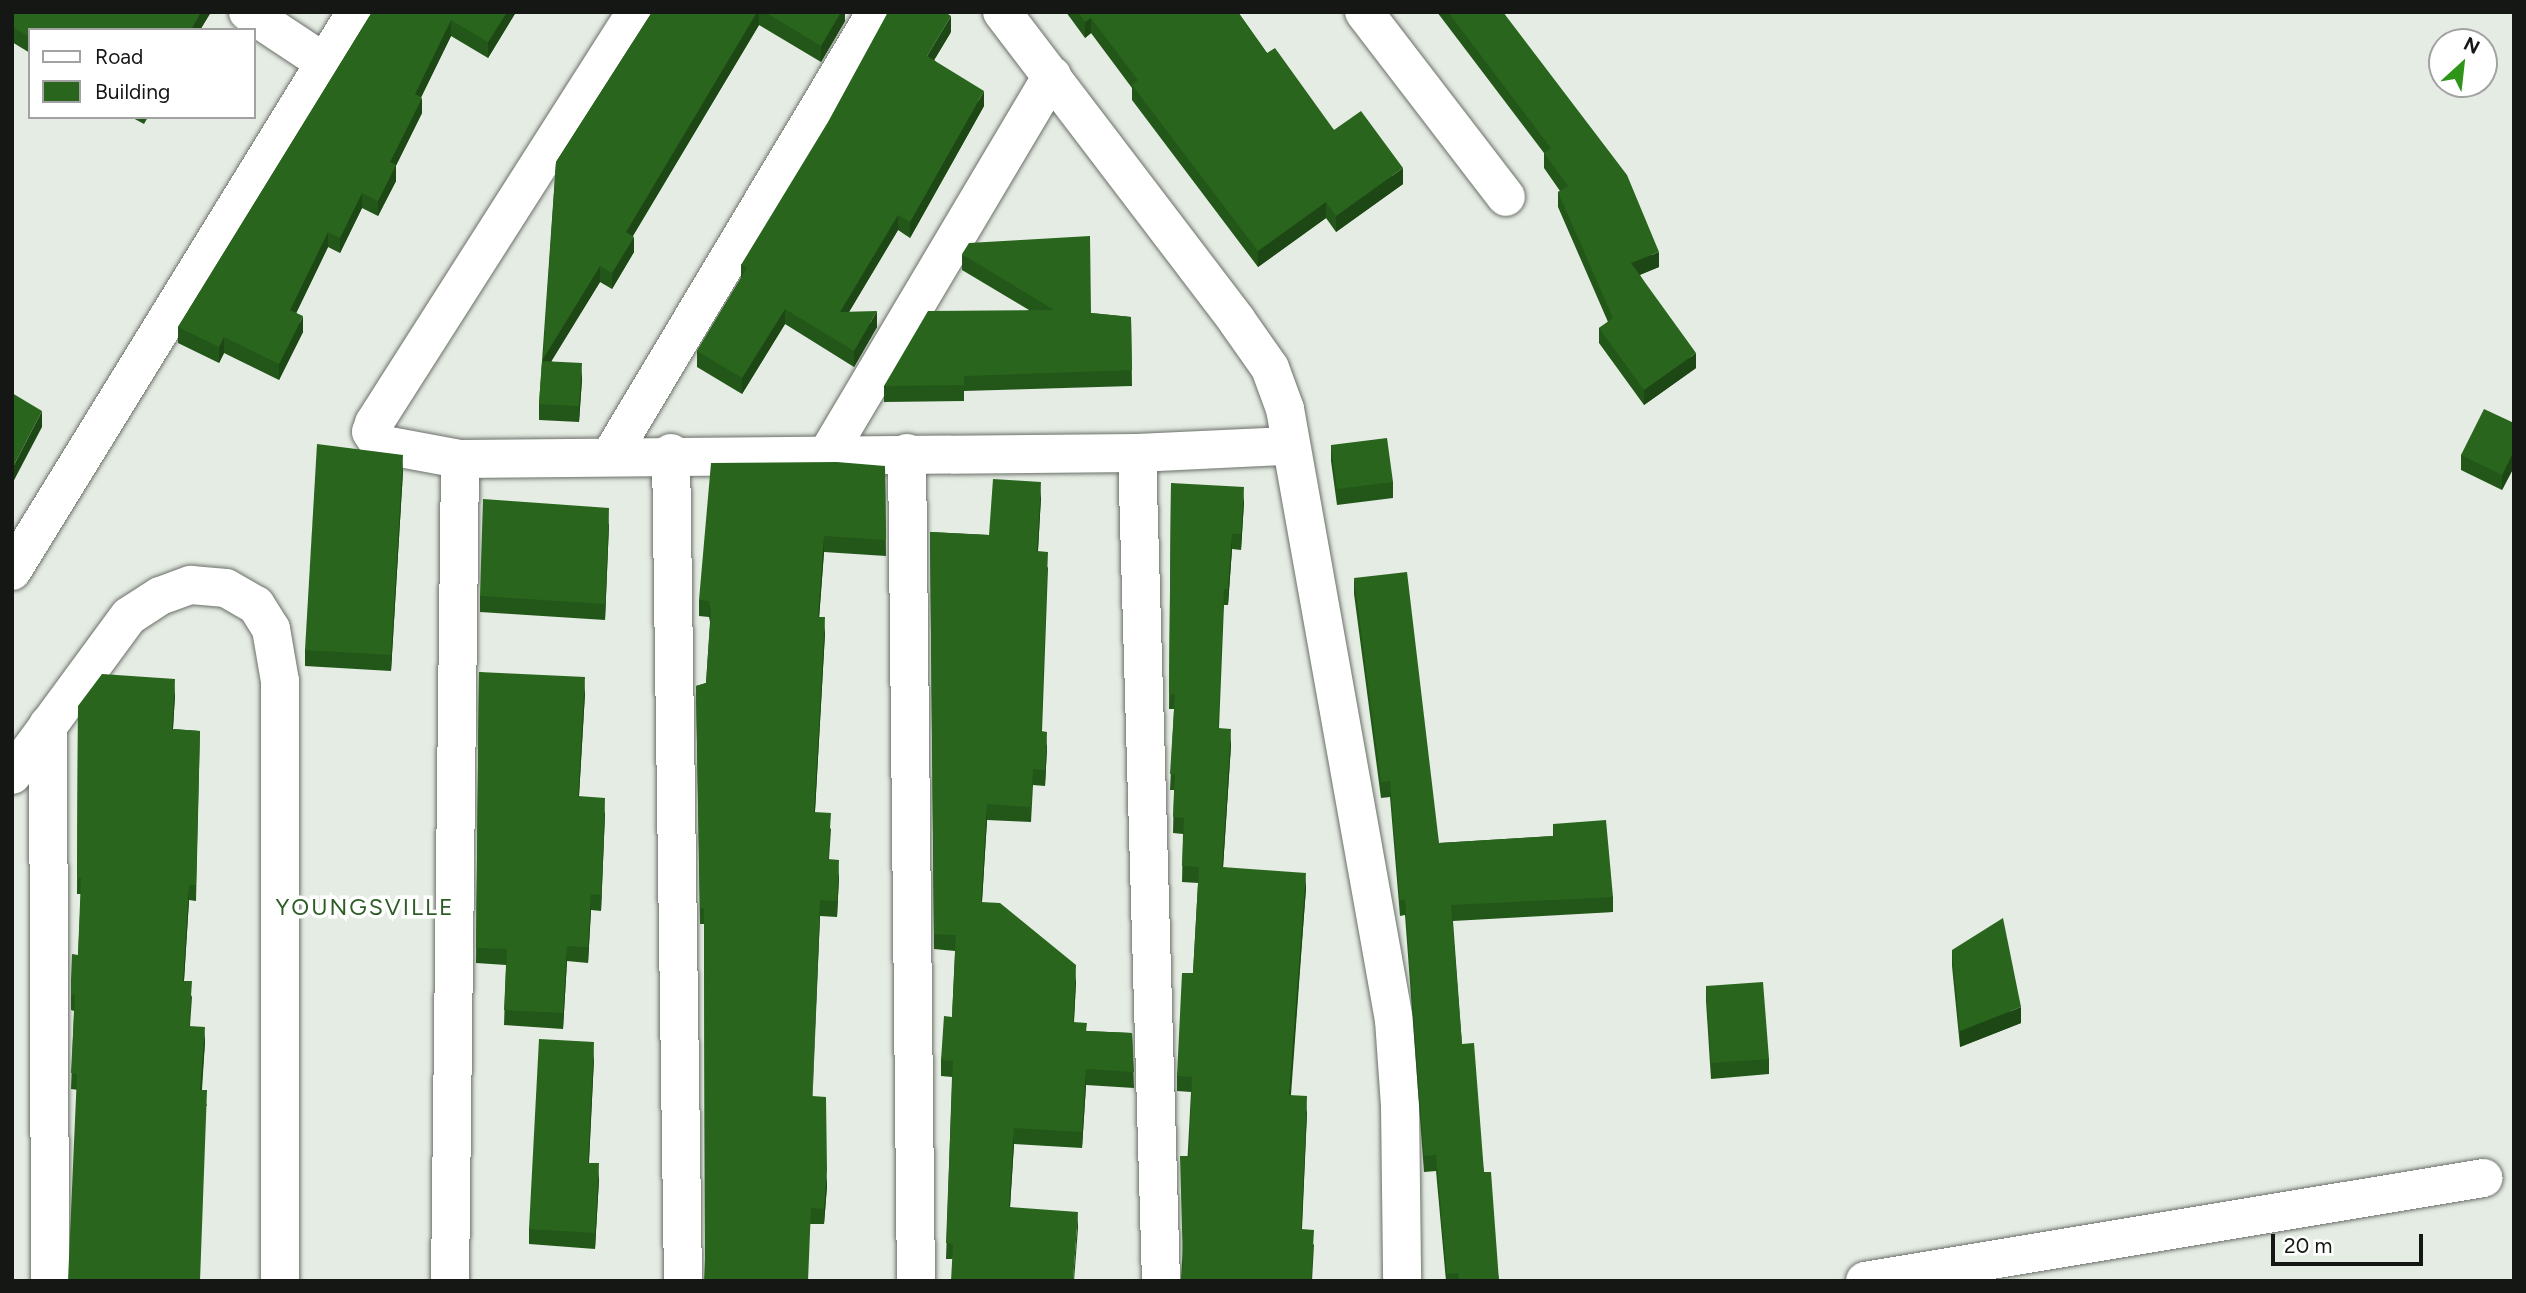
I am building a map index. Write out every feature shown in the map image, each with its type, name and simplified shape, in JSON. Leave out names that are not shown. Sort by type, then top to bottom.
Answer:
[{"type":"street","points":[[248,12],[325,63]]},
{"type":"street","points":[[12,571],[356,12]]},
{"type":"street","points":[[636,12],[374,423],[373,438],[384,446],[460,458],[671,453],[1137,453],[1288,446]]},
{"type":"street","points":[[611,455],[876,12]]},
{"type":"street","points":[[1002,12],[1270,368],[1285,409],[1288,446],[1394,1020],[1401,1105],[1402,1281]]},
{"type":"street","points":[[1364,12],[1506,197]]},
{"type":"street","points":[[828,453],[1052,75]]},
{"type":"street","points":[[671,453],[683,1281]]},
{"type":"street","points":[[907,453],[916,1281]]},
{"type":"street","points":[[1137,453],[1161,1281]]},
{"type":"street","points":[[450,1281],[460,458]]},
{"type":"street","points":[[12,775],[129,616],[160,596],[191,585],[226,588],[256,605],[271,629],[280,681],[280,1281]]},
{"type":"street","points":[[48,725],[50,1281]]},
{"type":"street","points":[[1865,1281],[2483,1178]]},
{"type":"building","points":[[12,12],[201,12],[192,28],[28,28],[28,36],[12,27]]},
{"type":"building","points":[[372,12],[507,12],[488,42],[451,20],[415,94],[422,98],[390,162],[396,165],[378,201],[362,193],[340,238],[328,232],[290,310],[303,316],[279,364],[224,337],[219,347],[178,327]]},
{"type":"building","points":[[652,12],[757,12],[626,232],[634,237],[612,273],[600,266],[543,359],[556,162]]},
{"type":"building","points":[[765,12],[841,12],[821,46]]},
{"type":"building","points":[[888,12],[945,12],[951,16],[927,56],[984,91],[910,222],[898,215],[840,312],[877,311],[854,351],[785,309],[742,378],[697,351],[747,268],[741,265],[828,122]]},
{"type":"building","points":[[1078,12],[1238,12],[1267,53],[1275,48],[1334,130],[1361,111],[1403,168],[1336,216],[1326,202],[1258,251],[1132,85],[1138,80],[1091,18],[1085,22]]},
{"type":"building","points":[[1448,12],[1503,12],[1627,175],[1659,252],[1631,263],[1696,353],[1644,390],[1599,328],[1613,318],[1558,192],[1568,186],[1544,153],[1551,148]]},
{"type":"building","points":[[1090,236],[1091,313],[1131,317],[1132,370],[964,376],[964,385],[884,386],[928,311],[1054,310],[962,254],[969,243]]},
{"type":"building","points":[[542,361],[582,363],[579,406],[539,404]]},
{"type":"building","points":[[12,393],[42,411],[12,469]]},
{"type":"building","points":[[2484,409],[2514,423],[2514,451],[2502,475],[2461,455]]},
{"type":"building","points":[[1387,438],[1393,482],[1337,489],[1331,445]]},
{"type":"building","points":[[317,444],[403,455],[391,655],[305,650]]},
{"type":"building","points":[[837,462],[885,466],[886,540],[824,536],[818,617],[825,617],[814,812],[831,813],[828,859],[839,860],[837,901],[820,900],[812,1096],[826,1097],[827,1170],[824,1209],[811,1208],[808,1281],[704,1281],[704,909],[700,908],[696,686],[706,683],[711,611],[709,601],[699,600],[711,463]]},
{"type":"building","points":[[993,479],[1041,482],[1037,551],[1048,552],[1041,731],[1047,732],[1045,770],[1033,769],[1031,807],[987,804],[981,902],[1000,903],[1076,965],[1073,1022],[1087,1023],[1086,1031],[1132,1033],[1134,1072],[1086,1069],[1082,1132],[1014,1128],[1009,1207],[1078,1212],[1073,1281],[951,1281],[953,1244],[946,1243],[953,1061],[941,1060],[944,1016],[952,1017],[956,935],[934,934],[930,532],[989,535]]},
{"type":"building","points":[[1171,483],[1244,487],[1241,534],[1232,534],[1228,589],[1224,589],[1218,728],[1231,729],[1222,867],[1306,873],[1289,1095],[1307,1096],[1301,1229],[1314,1230],[1311,1281],[1181,1281],[1183,1265],[1180,1156],[1189,1156],[1192,1077],[1177,1076],[1182,973],[1193,973],[1199,867],[1182,866],[1184,818],[1173,817],[1175,774],[1170,774],[1175,694],[1169,694]]},
{"type":"building","points":[[483,499],[609,508],[605,604],[480,596]]},
{"type":"building","points":[[1407,572],[1439,843],[1554,836],[1553,824],[1606,820],[1613,897],[1451,905],[1462,1044],[1474,1043],[1484,1172],[1491,1172],[1499,1281],[1459,1281],[1458,1273],[1447,1274],[1436,1155],[1424,1156],[1405,900],[1400,900],[1390,781],[1381,782],[1354,578]]},
{"type":"building","points":[[479,672],[585,677],[578,796],[605,798],[601,895],[591,894],[588,947],[567,946],[563,1013],[504,1010],[507,949],[476,948]]},
{"type":"building","points":[[102,674],[175,679],[172,729],[200,731],[196,885],[189,885],[183,981],[192,981],[189,1026],[205,1027],[200,1090],[207,1090],[200,1281],[68,1281],[77,1074],[71,1073],[75,995],[71,995],[71,980],[72,954],[78,955],[81,878],[77,878],[78,706]]},
{"type":"building","points":[[2003,918],[2021,1007],[1960,1031],[1952,950]]},
{"type":"building","points":[[1763,982],[1769,1059],[1711,1063],[1706,986]]},
{"type":"building","points":[[539,1039],[594,1042],[588,1163],[599,1163],[595,1233],[529,1229]]},
{"type":"district","name":"YOUNGSVILLE","points":[[365,907]]}]
